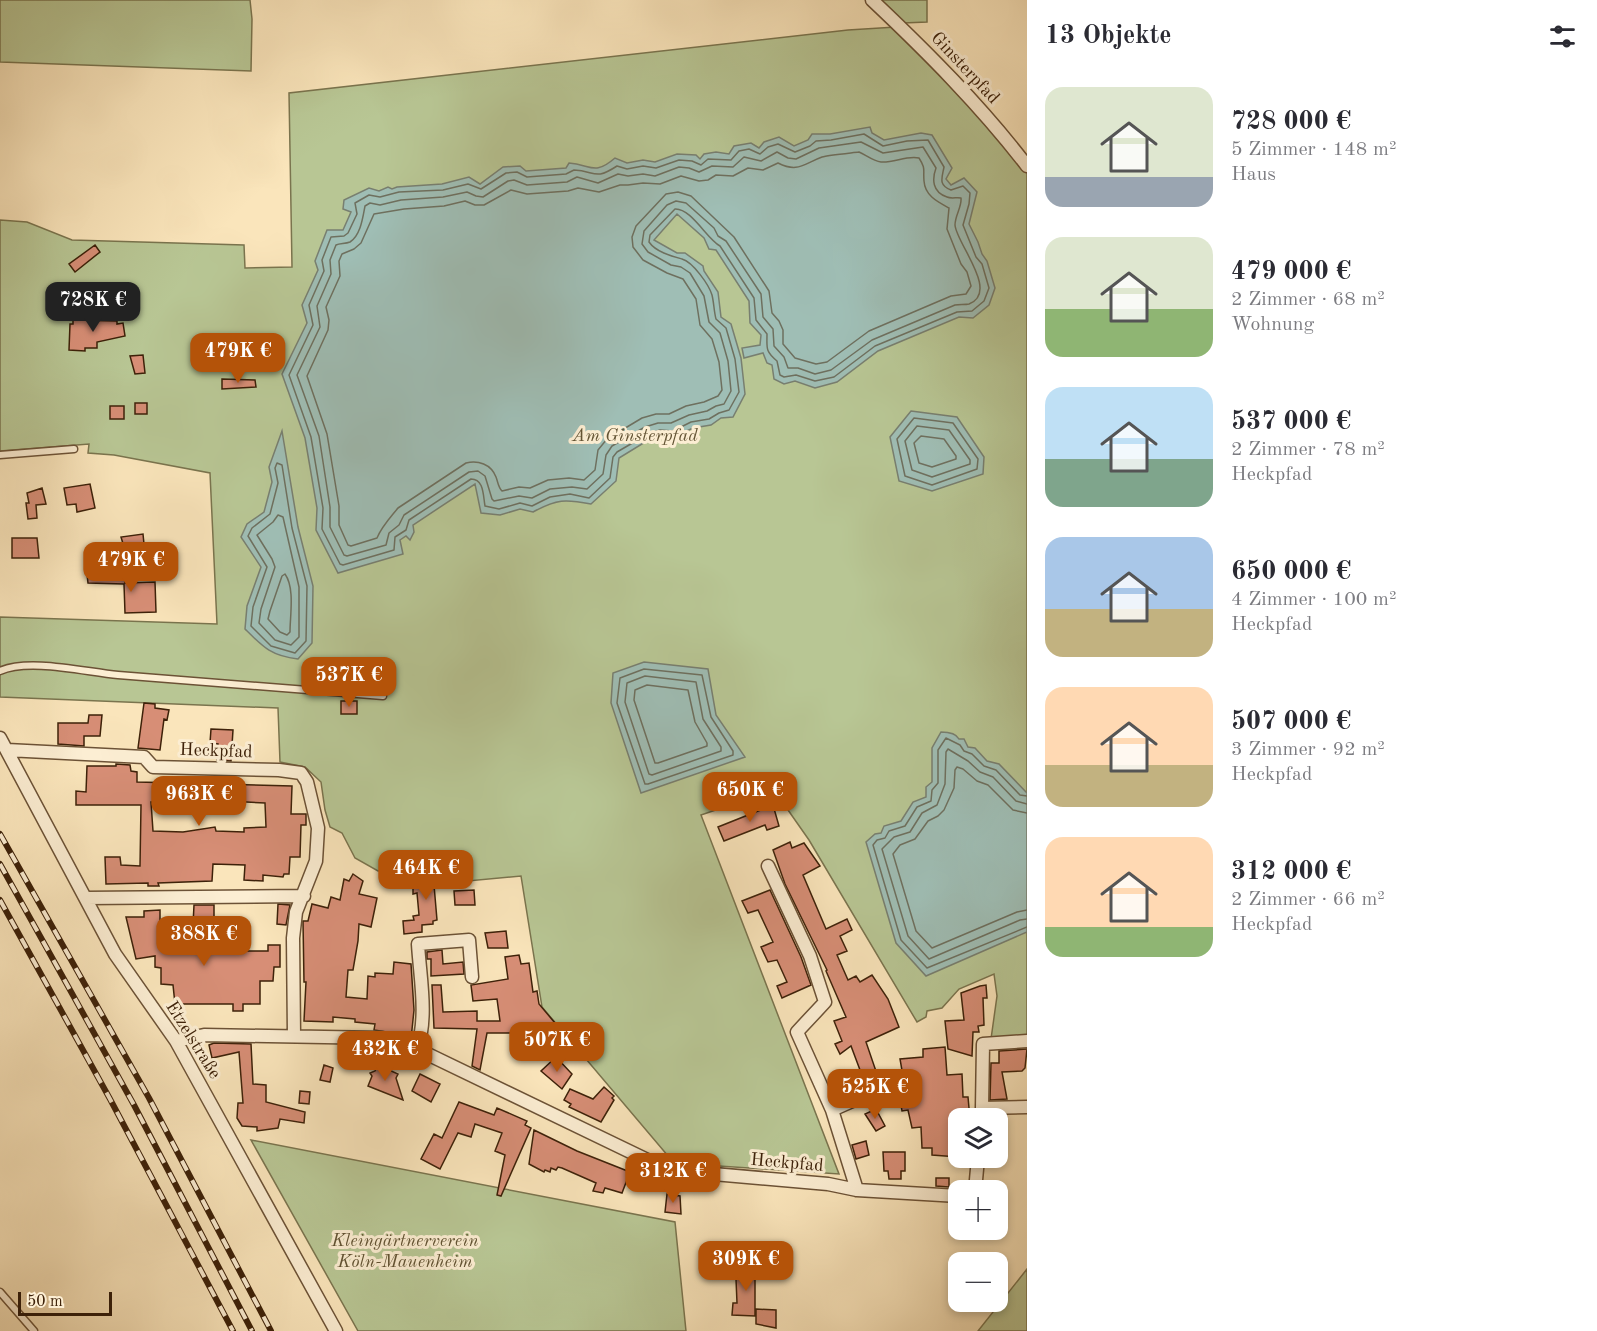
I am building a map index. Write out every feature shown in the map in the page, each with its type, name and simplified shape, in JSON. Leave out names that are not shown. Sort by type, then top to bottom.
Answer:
[{"type":"street","name":"Ginsterpfad","points":[[872,0],[952,80],[1027,166]]},
{"type":"street","name":"Etzelstraße","points":[[0,738],[115,954],[176,1041],[336,1331]]},
{"type":"street","name":"Heckpfad","points":[[7,750],[144,757],[153,767],[279,770],[301,773],[307,782],[318,828],[316,861],[296,912],[293,939],[294,1036]]},
{"type":"street","name":"Heckpfad","points":[[768,866],[810,956],[825,1002],[797,1032],[832,1110],[857,1190]]},
{"type":"street","points":[[86,898],[304,896]]},
{"type":"street","points":[[417,1049],[423,1018],[418,944],[469,940],[471,977]]},
{"type":"street","name":"Heckpfad","points":[[176,1041],[204,1035],[381,1038],[417,1049],[668,1170],[828,1184],[857,1190],[948,1195]]},
{"type":"street","points":[[981,1108],[983,1044],[1027,1041]]},
{"type":"street","points":[[832,1110],[884,1087]]},
{"type":"street","points":[[1008,1109],[1027,1107]]},
{"type":"lane","points":[[0,455],[74,449]]},
{"type":"lane","points":[[0,671],[9,667],[47,666],[114,674],[383,696]]},
{"type":"lane","points":[[0,1292],[34,1331]]},
{"type":"green space","points":[[0,0],[250,0],[251,71],[0,62]]},
{"type":"green space","points":[[880,0],[927,0],[927,22],[903,23]]},
{"type":"green space","name":"Am Ginsterpfad","points":[[896,27],[1027,172],[1027,1039],[991,1039],[997,996],[994,974],[959,989],[942,1008],[927,1011],[926,1017],[917,1022],[809,840],[774,790],[701,815],[839,1174],[674,1163],[542,1007],[521,876],[457,882],[455,865],[378,871],[355,858],[342,833],[330,827],[321,782],[305,767],[280,762],[278,708],[0,697],[0,617],[217,624],[210,473],[114,455],[88,453],[89,444],[0,451],[0,220],[27,222],[72,240],[244,245],[245,268],[292,267],[289,93],[848,30]]},
{"type":"green space","name":"Kleingärtnerverein Köln-Mauenheim","points":[[251,1140],[675,1222],[686,1331],[358,1331]]},
{"type":"green space","points":[[1027,1269],[1027,1331],[978,1331],[993,1312],[1008,1312],[1008,1293]]},
{"type":"water","points":[[870,127],[872,133],[884,140],[921,133],[932,135],[952,168],[946,179],[951,185],[964,178],[977,192],[969,224],[987,261],[995,288],[989,305],[973,318],[959,317],[878,351],[837,382],[815,388],[795,381],[784,384],[774,379],[772,365],[767,363],[763,353],[744,358],[742,348],[760,345],[761,335],[750,323],[749,301],[716,250],[709,249],[704,238],[677,214],[654,240],[677,253],[685,253],[703,266],[718,292],[721,317],[731,324],[741,358],[745,394],[733,417],[721,418],[711,425],[693,428],[674,437],[660,436],[650,439],[619,458],[616,481],[591,504],[561,501],[533,512],[520,509],[500,515],[481,513],[475,484],[413,525],[414,532],[410,540],[406,536],[400,540],[403,554],[338,573],[316,530],[317,508],[305,438],[282,374],[307,323],[302,305],[318,270],[315,261],[327,230],[343,230],[351,212],[343,209],[344,200],[369,188],[379,191],[388,187],[392,189],[442,184],[469,177],[480,184],[503,167],[520,166],[526,171],[566,168],[569,163],[597,168],[615,158],[627,163],[643,160],[655,162],[677,154],[696,155],[700,159],[704,154],[716,152],[729,154],[734,146],[751,143],[759,148],[764,142],[779,137],[794,146],[808,140],[812,134],[830,134]]},
{"type":"water","points":[[911,411],[957,417],[984,457],[983,474],[932,491],[899,481],[890,437]]},
{"type":"water","points":[[282,431],[298,527],[313,586],[312,643],[298,659],[281,656],[268,650],[245,629],[247,606],[261,567],[241,537],[247,524],[264,512],[272,482],[269,467]]},
{"type":"water","points":[[644,662],[708,669],[716,715],[745,757],[641,793],[611,703],[613,673]]},
{"type":"water","points":[[941,732],[951,733],[959,739],[964,739],[968,747],[975,748],[987,761],[999,764],[1027,793],[1027,932],[926,976],[896,943],[866,842],[875,834],[881,833],[884,826],[901,821],[913,802],[926,797],[926,787],[932,782],[932,748]]},
{"type":"building","points":[[95,245],[100,252],[75,272],[69,264]]},
{"type":"building","points":[[73,320],[117,321],[117,324],[123,323],[125,336],[97,342],[97,348],[85,348],[85,351],[69,350],[70,324],[73,324]]},
{"type":"building","points":[[143,355],[145,373],[135,374],[130,356]]},
{"type":"building","points":[[222,379],[255,380],[256,387],[222,389]]},
{"type":"building","points":[[135,403],[147,403],[147,414],[135,414]]},
{"type":"building","points":[[110,406],[124,406],[124,419],[110,419]]},
{"type":"building","points":[[90,484],[95,508],[77,512],[76,504],[67,505],[64,488]]},
{"type":"building","points":[[42,488],[46,504],[36,505],[37,518],[28,519],[27,493]]},
{"type":"building","points":[[143,534],[144,544],[124,547],[121,537]]},
{"type":"building","points":[[12,538],[37,538],[39,558],[12,558]]},
{"type":"building","points":[[87,574],[126,575],[125,583],[155,582],[156,612],[125,613],[124,584],[88,583]]},
{"type":"building","points":[[341,701],[357,701],[357,714],[341,714]]},
{"type":"building","points":[[144,703],[155,704],[155,708],[169,710],[167,720],[164,719],[160,750],[138,748]]},
{"type":"building","points":[[89,715],[102,715],[100,736],[84,736],[84,746],[58,744],[58,723],[88,723]]},
{"type":"building","points":[[211,729],[233,730],[231,761],[217,760],[218,744],[210,743]]},
{"type":"building","points":[[116,764],[130,765],[131,771],[137,772],[137,782],[292,786],[291,814],[306,814],[306,825],[301,825],[300,857],[290,857],[289,874],[284,874],[283,877],[263,875],[263,881],[244,880],[245,865],[213,864],[212,881],[158,883],[159,886],[148,886],[148,883],[106,884],[105,857],[120,857],[121,865],[140,866],[141,805],[76,805],[76,791],[86,792],[87,766],[116,766]],"holes":[[[227,801],[265,803],[266,827],[244,828],[244,832],[216,831],[215,827],[183,832],[153,831],[151,802],[187,802],[187,807],[227,807]]]},
{"type":"building","points":[[773,805],[779,826],[767,830],[765,825],[724,841],[718,827]]},
{"type":"building","points":[[790,842],[792,848],[804,843],[820,866],[803,875],[826,929],[847,919],[852,930],[840,936],[847,951],[837,955],[848,980],[856,976],[860,982],[872,975],[888,999],[899,1027],[866,1042],[879,1080],[866,1086],[851,1046],[840,1054],[835,1044],[842,1041],[834,1021],[846,1017],[827,970],[785,884],[773,850]]},
{"type":"building","points":[[353,874],[363,881],[359,894],[377,898],[371,927],[359,924],[353,970],[348,970],[346,997],[367,999],[368,976],[375,977],[375,973],[393,974],[394,962],[411,964],[414,1010],[411,1039],[399,1034],[374,1030],[375,1024],[355,1022],[355,1019],[333,1017],[333,1022],[304,1021],[306,982],[304,982],[303,921],[308,921],[312,904],[328,908],[331,897],[340,900],[344,879],[349,881]]},
{"type":"building","points":[[456,874],[457,882],[434,885],[437,920],[433,921],[433,924],[422,925],[422,932],[404,934],[403,921],[414,920],[413,916],[419,915],[417,893],[413,894],[413,877]]},
{"type":"building","points":[[474,890],[475,905],[455,905],[454,891]]},
{"type":"building","points":[[770,890],[801,957],[811,985],[782,998],[777,986],[787,982],[777,960],[768,962],[761,947],[773,942],[758,910],[748,913],[742,901]]},
{"type":"building","points":[[278,904],[290,905],[286,925],[277,924]]},
{"type":"building","points":[[194,905],[214,905],[214,925],[193,925]]},
{"type":"building","points":[[160,910],[160,934],[170,934],[171,944],[184,943],[184,951],[221,948],[221,951],[268,951],[268,945],[280,945],[280,967],[274,967],[273,981],[260,981],[260,1004],[243,1004],[243,1011],[233,1011],[233,1004],[175,1004],[173,985],[161,984],[161,968],[155,967],[155,956],[136,959],[126,917],[144,917],[144,911]]},
{"type":"building","points":[[506,931],[508,948],[488,948],[485,933]]},
{"type":"building","points":[[442,950],[443,964],[463,962],[464,974],[431,976],[431,959],[427,959],[427,952]]},
{"type":"building","points":[[519,955],[521,964],[529,963],[533,992],[537,991],[539,1004],[555,1023],[534,1040],[533,1048],[522,1047],[523,1033],[487,1033],[480,1070],[472,1066],[477,1029],[434,1028],[432,985],[441,985],[443,1012],[477,1011],[477,1021],[500,1021],[497,999],[473,1001],[471,985],[508,979],[505,957]]},
{"type":"building","points":[[986,985],[987,998],[983,998],[984,1025],[978,1026],[979,1032],[973,1032],[972,1056],[948,1049],[945,1021],[964,1020],[961,993]]},
{"type":"building","points":[[214,1043],[251,1044],[253,1084],[266,1085],[266,1102],[305,1112],[304,1123],[280,1119],[278,1128],[257,1131],[257,1127],[242,1126],[237,1118],[238,1103],[243,1103],[239,1052],[212,1058],[209,1045]]},
{"type":"building","points":[[945,1047],[947,1075],[962,1074],[963,1097],[968,1097],[969,1108],[948,1108],[948,1156],[932,1155],[932,1148],[922,1148],[921,1127],[912,1128],[908,1110],[902,1111],[901,1083],[904,1082],[900,1059],[923,1057],[923,1049]]},
{"type":"building","points":[[1027,1049],[1025,1068],[1022,1071],[1002,1072],[1007,1099],[990,1100],[991,1063],[999,1063],[999,1051]]},
{"type":"building","points":[[556,1057],[572,1074],[562,1089],[541,1071]]},
{"type":"building","points":[[324,1065],[333,1068],[330,1082],[320,1080]]},
{"type":"building","points":[[378,1065],[398,1074],[396,1078],[403,1100],[368,1086],[372,1076],[370,1073],[375,1071]]},
{"type":"building","points":[[420,1074],[440,1084],[431,1102],[412,1091]]},
{"type":"building","points":[[604,1087],[614,1096],[612,1098],[614,1100],[601,1122],[569,1107],[571,1104],[564,1100],[570,1089],[593,1099]]},
{"type":"building","points":[[300,1091],[310,1092],[309,1104],[299,1103]]},
{"type":"building","points":[[459,1102],[494,1115],[497,1108],[527,1121],[525,1125],[531,1128],[501,1196],[497,1195],[505,1155],[495,1151],[502,1133],[475,1124],[471,1137],[458,1133],[440,1169],[421,1159],[434,1134],[442,1138]]},
{"type":"building","points":[[876,1109],[885,1126],[876,1131],[865,1114]]},
{"type":"building","points":[[534,1130],[577,1151],[630,1172],[622,1193],[605,1188],[603,1193],[593,1191],[596,1183],[562,1168],[558,1167],[556,1170],[551,1168],[550,1172],[545,1170],[544,1172],[529,1164]]},
{"type":"building","points":[[866,1141],[869,1155],[856,1159],[852,1145]]},
{"type":"building","points":[[883,1152],[905,1152],[905,1171],[901,1171],[901,1179],[889,1179],[888,1171],[884,1171]]},
{"type":"building","points":[[936,1178],[949,1178],[948,1187],[936,1186]]},
{"type":"building","points":[[667,1194],[680,1196],[681,1214],[665,1212]]},
{"type":"building","points":[[742,1264],[755,1264],[755,1316],[732,1315],[733,1303],[737,1303],[736,1279],[742,1279]]},
{"type":"building","points":[[756,1309],[776,1310],[776,1328],[756,1324]]},
{"type":"railway","points":[[0,834],[149,1098],[271,1331]]},
{"type":"railway","points":[[0,864],[134,1105],[252,1331]]},
{"type":"railway","points":[[0,900],[110,1099],[233,1331]]}]
